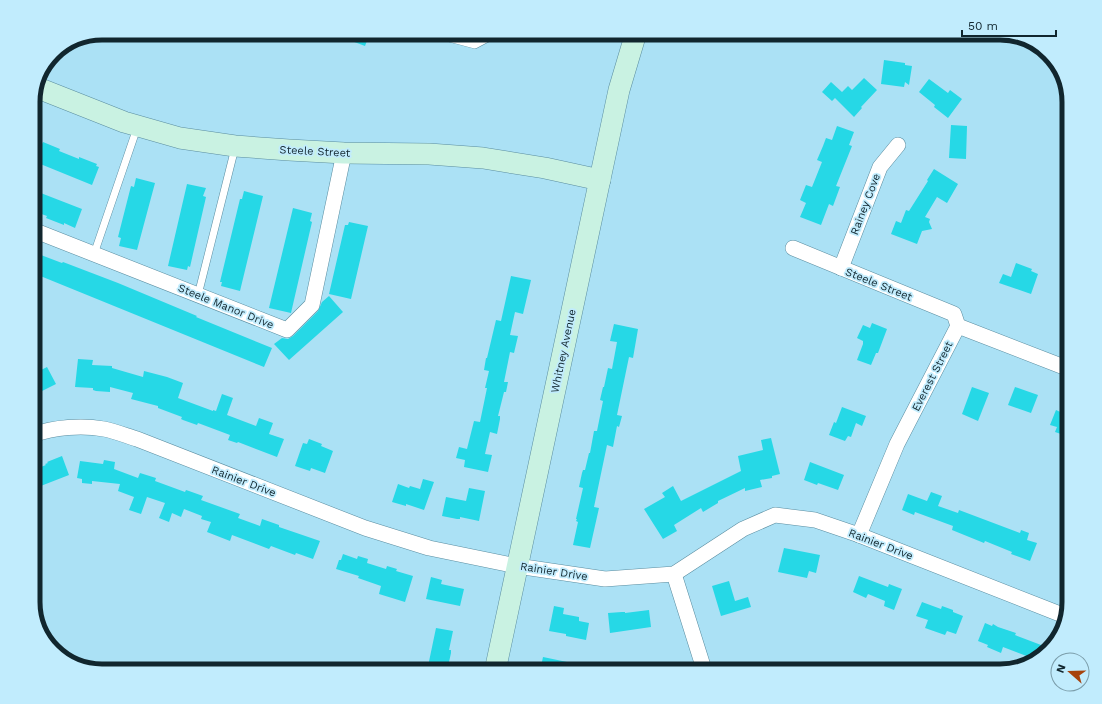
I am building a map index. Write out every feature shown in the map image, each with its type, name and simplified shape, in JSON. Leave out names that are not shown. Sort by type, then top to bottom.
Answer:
[{"type":"main road","name":"Whitney Avenue","points":[[496,664],[619,90],[634,40]]},
{"type":"main road","name":"Steele Street","points":[[41,89],[124,122],[180,138],[235,146],[344,154],[429,154],[483,158],[545,168],[600,180]]},
{"type":"street","name":"Rainey Cove","points":[[841,268],[880,167],[898,145]]},
{"type":"street","name":"Steele Manor Drive","points":[[40,233],[288,330],[312,305],[344,154]]},
{"type":"street","name":"Steele Street","points":[[793,248],[954,314],[958,326]]},
{"type":"street","points":[[958,326],[1062,366]]},
{"type":"street","name":"Everest Street","points":[[860,535],[897,444],[958,326]]},
{"type":"street","name":"Rainier Drive","points":[[40,432],[73,427],[104,429],[138,439],[365,528],[429,548],[517,566],[605,579],[674,574],[743,529],[775,515],[815,520],[860,535],[1061,614]]},
{"type":"street","points":[[674,574],[702,664]]},
{"type":"lane","points":[[456,40],[475,45],[484,40]]},
{"type":"lane","points":[[94,254],[138,126]]},
{"type":"lane","points":[[198,295],[235,146]]},
{"type":"building","points":[[349,40],[367,40],[365,46]]},
{"type":"building","points":[[884,60],[905,63],[905,65],[912,66],[909,85],[905,82],[904,87],[881,84]]},
{"type":"building","points":[[864,78],[877,90],[854,117],[835,98],[832,101],[822,92],[831,82],[842,92],[848,86],[852,90]]},
{"type":"building","points":[[929,79],[948,93],[950,90],[962,99],[948,118],[919,92]]},
{"type":"building","points":[[951,125],[967,126],[966,159],[949,158]]},
{"type":"building","points":[[837,126],[854,132],[849,145],[852,146],[836,186],[840,187],[833,206],[829,204],[821,225],[800,217],[806,203],[800,200],[806,185],[812,187],[822,162],[817,160],[826,138],[832,140]]},
{"type":"building","points":[[43,142],[60,149],[59,151],[97,164],[96,166],[99,167],[92,185],[40,164],[40,143],[42,144]]},
{"type":"building","points":[[934,169],[958,184],[947,203],[937,197],[925,217],[930,219],[929,222],[932,229],[922,231],[917,244],[891,234],[896,221],[901,223],[906,210],[909,211]]},
{"type":"building","points":[[136,178],[155,183],[137,250],[119,246],[121,238],[118,237],[131,186],[134,187]]},
{"type":"building","points":[[187,184],[206,188],[203,196],[206,197],[190,267],[188,266],[187,270],[168,266]]},
{"type":"building","points":[[244,191],[263,196],[240,291],[221,286],[222,282],[220,282],[240,199],[242,199]]},
{"type":"building","points":[[40,193],[82,209],[75,228],[46,218],[47,216],[40,214]]},
{"type":"building","points":[[293,208],[312,213],[310,221],[312,222],[291,313],[269,308]]},
{"type":"building","points":[[349,222],[368,226],[351,299],[329,294],[345,225],[348,225]]},
{"type":"building","points":[[40,255],[118,283],[272,348],[264,367],[40,276]]},
{"type":"building","points":[[1016,263],[1032,269],[1031,271],[1038,274],[1031,294],[999,283],[1003,274],[1011,277]]},
{"type":"building","points":[[511,276],[531,280],[523,314],[515,312],[510,335],[518,336],[514,353],[510,352],[504,382],[508,382],[498,416],[500,416],[500,419],[497,434],[490,432],[485,454],[492,455],[488,472],[464,467],[465,460],[456,458],[459,447],[467,449],[474,421],[480,422],[489,371],[484,370],[486,358],[496,320],[501,321]]},
{"type":"building","points":[[329,296],[343,312],[289,360],[274,344],[282,338],[288,339],[293,336],[318,311],[322,302]]},
{"type":"building","points":[[872,323],[887,329],[878,353],[876,353],[871,365],[857,360],[863,341],[857,338],[863,325],[870,328]]},
{"type":"building","points":[[614,324],[638,329],[633,358],[629,357],[617,415],[622,416],[619,427],[617,426],[613,447],[607,445],[594,507],[599,508],[590,548],[573,545],[578,522],[576,519],[583,488],[579,487],[582,473],[583,470],[585,470],[590,453],[594,431],[597,431],[603,401],[600,400],[608,368],[612,369],[617,342],[610,341]]},
{"type":"building","points":[[78,359],[93,360],[92,365],[112,366],[112,368],[143,377],[144,371],[183,383],[178,398],[213,411],[216,411],[222,394],[233,398],[227,415],[256,426],[259,418],[273,423],[269,434],[284,439],[277,457],[238,442],[228,440],[230,435],[198,423],[197,425],[183,420],[181,419],[182,417],[158,408],[158,406],[131,399],[133,393],[110,387],[110,392],[96,391],[93,390],[93,388],[75,387]]},
{"type":"building","points":[[47,367],[56,384],[40,392],[40,370]]},
{"type":"building","points":[[972,387],[989,393],[978,421],[962,414]]},
{"type":"building","points":[[1015,387],[1038,395],[1031,413],[1008,405]]},
{"type":"building","points":[[842,407],[866,416],[862,426],[856,423],[851,437],[848,436],[845,441],[829,435],[834,422],[836,423]]},
{"type":"building","points":[[1056,410],[1062,413],[1062,434],[1055,432],[1057,427],[1050,425]]},
{"type":"building","points":[[771,438],[780,474],[772,476],[772,478],[760,480],[762,487],[745,491],[745,488],[718,501],[718,503],[703,512],[701,508],[674,525],[677,531],[663,539],[644,509],[665,497],[662,493],[673,486],[681,501],[741,471],[738,456],[763,450],[761,440]]},
{"type":"building","points":[[309,439],[322,444],[321,446],[333,451],[325,473],[311,468],[310,471],[295,466],[303,443],[307,444]]},
{"type":"building","points":[[62,456],[69,475],[40,486],[40,467],[46,465],[45,464],[48,463],[47,462]]},
{"type":"building","points":[[104,460],[115,462],[114,469],[138,478],[140,473],[156,478],[155,481],[185,492],[186,490],[203,496],[201,500],[240,514],[238,518],[260,526],[262,519],[279,525],[279,527],[320,541],[313,559],[296,553],[295,555],[271,546],[269,549],[232,535],[230,541],[207,532],[211,522],[201,519],[202,516],[184,509],[181,517],[172,513],[169,522],[159,518],[165,503],[147,497],[141,514],[129,510],[134,497],[118,491],[120,484],[92,481],[92,484],[82,483],[82,479],[77,478],[80,461],[103,464]]},
{"type":"building","points":[[810,462],[844,475],[838,490],[804,480]]},
{"type":"building","points":[[423,479],[434,482],[424,510],[406,504],[406,506],[392,502],[398,484],[409,488],[410,486],[420,489]]},
{"type":"building","points":[[469,488],[485,491],[479,521],[460,517],[460,519],[457,519],[442,516],[446,497],[466,501]]},
{"type":"building","points":[[931,492],[942,496],[938,506],[958,513],[959,510],[1020,533],[1021,530],[1029,533],[1027,540],[1037,543],[1030,561],[1011,554],[1012,552],[985,541],[984,543],[952,530],[953,526],[915,512],[914,515],[902,510],[908,494],[927,501]]},
{"type":"building","points":[[784,548],[820,555],[816,573],[809,571],[807,578],[778,572]]},
{"type":"building","points":[[343,554],[357,559],[358,556],[368,559],[367,563],[386,569],[387,566],[397,569],[396,571],[413,576],[405,602],[379,594],[381,586],[358,578],[359,576],[336,569]]},
{"type":"building","points":[[859,576],[888,587],[889,584],[902,589],[894,610],[884,606],[885,601],[868,594],[866,598],[853,592]]},
{"type":"building","points":[[431,577],[442,580],[441,584],[464,589],[460,606],[426,599]]},
{"type":"building","points":[[729,581],[735,601],[748,597],[751,607],[721,616],[712,586]]},
{"type":"building","points":[[922,602],[941,609],[942,606],[963,616],[956,634],[947,631],[945,635],[925,628],[928,620],[916,616]]},
{"type":"building","points":[[554,606],[564,608],[563,614],[579,617],[579,621],[589,623],[586,640],[549,631]]},
{"type":"building","points":[[649,610],[651,627],[610,633],[608,613],[625,613]]},
{"type":"building","points":[[985,623],[992,626],[993,624],[1016,633],[1015,635],[1044,646],[1029,657],[1003,647],[1001,653],[978,641]]},
{"type":"building","points":[[436,628],[453,631],[449,650],[451,650],[451,653],[449,664],[428,664]]},
{"type":"building","points":[[543,657],[567,662],[567,664],[542,664]]}]
